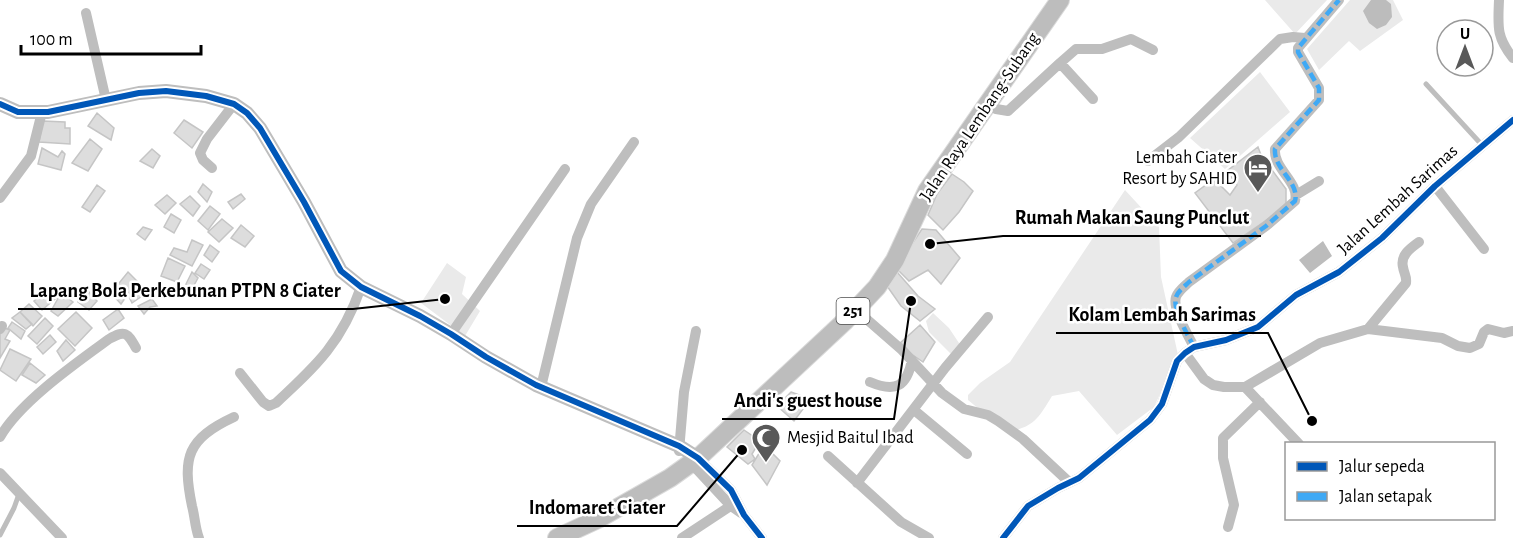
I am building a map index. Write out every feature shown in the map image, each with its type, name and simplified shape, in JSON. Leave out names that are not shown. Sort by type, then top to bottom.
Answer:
[{"type":"main road","name":"Jalan Raya Lembang-Subang","points":[[557,538],[598,519],[670,478],[684,452],[845,321],[877,287],[895,260],[927,191],[1060,0]]},
{"type":"street","points":[[1339,0],[1300,44],[1298,52],[1319,88],[1319,100],[1278,143],[1274,154],[1275,160],[1296,195],[1295,201],[1178,293],[1176,304],[1189,350],[1204,379],[1213,385],[1245,387],[1320,343],[1368,329],[1442,338],[1458,346],[1470,348],[1479,344],[1484,332],[1488,329],[1504,333],[1513,331]]},
{"type":"street","points":[[1499,0],[1498,30],[1502,44],[1513,58]]},
{"type":"street","points":[[86,13],[106,100]]},
{"type":"street","points":[[1148,161],[1179,137],[1281,39],[1305,38]]},
{"type":"street","points":[[987,103],[996,109],[1008,111],[1076,49],[1102,49],[1131,39],[1153,50]]},
{"type":"street","points":[[1060,63],[1092,99]]},
{"type":"street","points":[[0,104],[18,112],[42,112],[139,93],[166,92],[206,96],[234,104],[247,113],[260,128],[342,270],[361,287],[451,334],[486,357],[541,387],[684,452],[731,490],[734,503],[762,538]]},
{"type":"street","points":[[212,168],[203,160],[200,153],[207,139],[234,104]]},
{"type":"street","points":[[0,198],[31,156],[42,112]]},
{"type":"street","name":"Jalan Lembah Sarimas","points":[[1189,350],[1226,340],[1258,327],[1296,295],[1339,272],[1382,238],[1435,186],[1513,120]]},
{"type":"street","points":[[541,387],[577,238],[591,204],[634,142]]},
{"type":"street","points":[[451,334],[565,169]]},
{"type":"street","points":[[1296,195],[1319,181]]},
{"type":"street","points":[[1435,186],[1484,249]]},
{"type":"street","points":[[1368,329],[1406,283],[1407,276],[1402,266],[1405,253],[1419,242]]},
{"type":"street","points":[[240,374],[263,402],[269,406],[276,403],[325,356],[353,310],[361,287]]},
{"type":"street","points":[[855,309],[879,328],[942,393],[964,409],[988,415],[1023,439],[1069,482]]},
{"type":"street","points":[[857,483],[945,368],[988,317]]},
{"type":"street","points":[[684,452],[684,392],[696,331]]},
{"type":"street","points":[[0,437],[5,428],[53,382],[109,339],[118,334],[125,334],[129,336],[136,348]]},
{"type":"street","points":[[1003,538],[1028,506],[1079,478],[1150,420],[1162,404],[1177,361],[1189,350]]},
{"type":"street","points":[[870,382],[882,387],[893,388],[901,384],[909,375],[912,360]]},
{"type":"street","points":[[1245,387],[1297,442]]},
{"type":"street","points":[[1228,527],[1234,505],[1223,458],[1223,438],[1260,402]]},
{"type":"street","points":[[914,410],[967,454]]},
{"type":"street","points":[[200,538],[195,529],[187,472],[190,453],[198,441],[217,425],[234,417]]},
{"type":"street","points":[[828,456],[901,522],[929,538]]},
{"type":"street","points":[[0,473],[62,538]]},
{"type":"street","points":[[682,538],[734,503]]},
{"type":"lane","points":[[1426,84],[1482,145]]},
{"type":"lane","points":[[0,534],[20,493]]},
{"type":"shaded area","points":[[1265,0],[1327,0],[1295,34]]},
{"type":"shaded area","points":[[1350,0],[1393,0],[1403,20],[1360,51],[1349,41],[1319,70],[1307,49]]},
{"type":"shaded area","points":[[1371,0],[1386,0],[1391,4],[1392,17],[1386,25],[1377,29],[1369,23],[1363,11]]},
{"type":"shaded area","points":[[1260,72],[1290,112],[1225,169],[1190,138]]},
{"type":"shaded area","points":[[1125,190],[1159,227],[1161,277],[1178,355],[1154,407],[1117,435],[1079,391],[1052,396],[1034,421],[1023,428],[1007,432],[968,400],[968,395],[980,383],[1010,362]]},
{"type":"shaded area","points":[[1323,241],[1332,256],[1310,273],[1299,260]]},
{"type":"shaded area","points":[[447,263],[466,277],[462,294],[480,311],[465,336],[421,303]]},
{"type":"shaded area","points":[[933,313],[949,328],[961,346],[951,354],[929,332],[926,321]]},
{"type":"building","points":[[97,113],[114,128],[111,140],[88,126]]},
{"type":"building","points":[[184,120],[203,132],[192,148],[174,133]]},
{"type":"building","points":[[43,121],[65,122],[65,128],[70,128],[70,144],[39,142]]},
{"type":"building","points":[[90,139],[102,149],[88,171],[72,163]]},
{"type":"building","name":"Lembah Ciater Resort by SAHID","points":[[1258,147],[1261,155],[1286,189],[1286,207],[1233,243],[1195,193],[1214,179],[1230,195],[1237,185],[1227,171]]},
{"type":"building","points":[[42,148],[58,157],[62,151],[65,154],[61,170],[38,164]]},
{"type":"building","points":[[152,149],[160,156],[153,168],[140,161]]},
{"type":"building","points":[[952,174],[973,191],[943,230],[928,215],[937,194]]},
{"type":"building","points":[[203,184],[212,192],[207,202],[198,192]]},
{"type":"building","points":[[97,185],[105,191],[90,212],[82,207]]},
{"type":"building","points":[[241,194],[245,199],[233,209],[228,202]]},
{"type":"building","points":[[167,195],[176,203],[165,214],[155,205]]},
{"type":"building","points":[[190,196],[200,206],[193,216],[180,204]]},
{"type":"building","points":[[210,206],[220,214],[208,230],[198,221]]},
{"type":"building","points":[[171,214],[181,220],[174,233],[164,227]]},
{"type":"building","points":[[222,219],[233,228],[219,242],[208,232]]},
{"type":"building","points":[[241,225],[254,236],[245,247],[231,238]]},
{"type":"building","points":[[143,227],[152,230],[145,240],[137,234]]},
{"type":"building","points":[[922,229],[936,230],[960,258],[941,284],[928,270],[909,281],[896,268]]},
{"type":"building","points":[[192,240],[203,245],[192,266],[170,255],[174,248],[187,252]]},
{"type":"building","points":[[210,245],[219,252],[212,262],[204,255]]},
{"type":"building","points":[[168,258],[185,266],[177,282],[161,276]]},
{"type":"building","points":[[201,264],[210,270],[204,279],[195,273]]},
{"type":"building","points":[[128,272],[137,281],[121,304],[111,293]]},
{"type":"building","points":[[192,272],[198,278],[193,287],[186,284]]},
{"type":"building","points":[[897,272],[918,296],[935,309],[920,321],[901,306],[887,286]]},
{"type":"building","points":[[139,284],[148,292],[132,303],[128,295]]},
{"type":"building","points":[[45,291],[56,298],[42,310],[34,301]]},
{"type":"building","points":[[89,292],[97,301],[89,310],[78,302]]},
{"type":"building","points":[[61,293],[73,302],[58,316],[51,311]]},
{"type":"building","points":[[152,299],[157,306],[150,307],[144,314],[138,306]]},
{"type":"building","points":[[29,304],[42,316],[33,326],[20,312]]},
{"type":"building","points":[[118,309],[124,318],[109,330],[103,320]]},
{"type":"building","points":[[20,312],[32,324],[26,329],[12,318]]},
{"type":"building","points":[[76,312],[92,328],[75,346],[58,329]]},
{"type":"building","points":[[45,318],[53,326],[37,344],[28,336]]},
{"type":"building","points":[[12,322],[25,331],[21,339],[8,328]]},
{"type":"building","points":[[920,325],[935,342],[923,362],[898,345]]},
{"type":"building","points":[[4,328],[10,330],[5,339],[10,341],[0,358],[0,334]]},
{"type":"building","points":[[50,335],[56,342],[43,354],[37,347]]},
{"type":"building","points":[[66,340],[75,350],[63,361],[57,351]]},
{"type":"building","points":[[10,349],[31,359],[16,381],[0,370]]},
{"type":"building","points":[[30,363],[45,375],[36,383],[22,375]]},
{"type":"building","points":[[791,392],[802,396],[799,404],[803,409],[794,421],[777,406]]},
{"type":"building","points":[[744,430],[760,441],[752,454],[755,459],[748,464],[727,447]]},
{"type":"building","name":"Mesjid Baitul Ibad","points":[[764,445],[780,461],[767,485],[752,465]]},
{"type":"marked path","points":[[1194,347],[1176,308],[1178,293],[1189,282],[1266,226],[1295,201],[1294,188],[1278,163],[1275,149],[1319,100],[1319,88],[1298,52],[1298,48],[1339,0]]},
{"type":"cycle path","points":[[0,104],[18,112],[48,112],[139,93],[166,91],[206,96],[234,104],[247,113],[260,128],[304,202],[341,271],[361,287],[420,316],[536,385],[679,446],[698,458],[731,490],[744,515],[762,538]]},
{"type":"cycle path","points":[[1003,538],[1028,506],[1079,478],[1150,420],[1162,404],[1177,361],[1185,353],[1194,347],[1226,340],[1258,327],[1296,295],[1339,272],[1382,238],[1435,186],[1513,120]]},
{"type":"place","name":"Lembah Ciater Resort by SAHID","points":[[1258,194]]},
{"type":"place","name":"Rumah Makan Saung Punclut","points":[[930,244]]},
{"type":"place","name":"Lapang Bola Perkebunan PTPN 8 Ciater","points":[[445,299]]},
{"type":"place","name":"Andi's guest house","points":[[911,301]]},
{"type":"place","name":"Kolam Lembah Sarimas","points":[[1312,421]]},
{"type":"place","name":"Indomaret Ciater","points":[[742,450]]},
{"type":"place","name":"Mesjid Baitul Ibad","points":[[766,464]]}]
